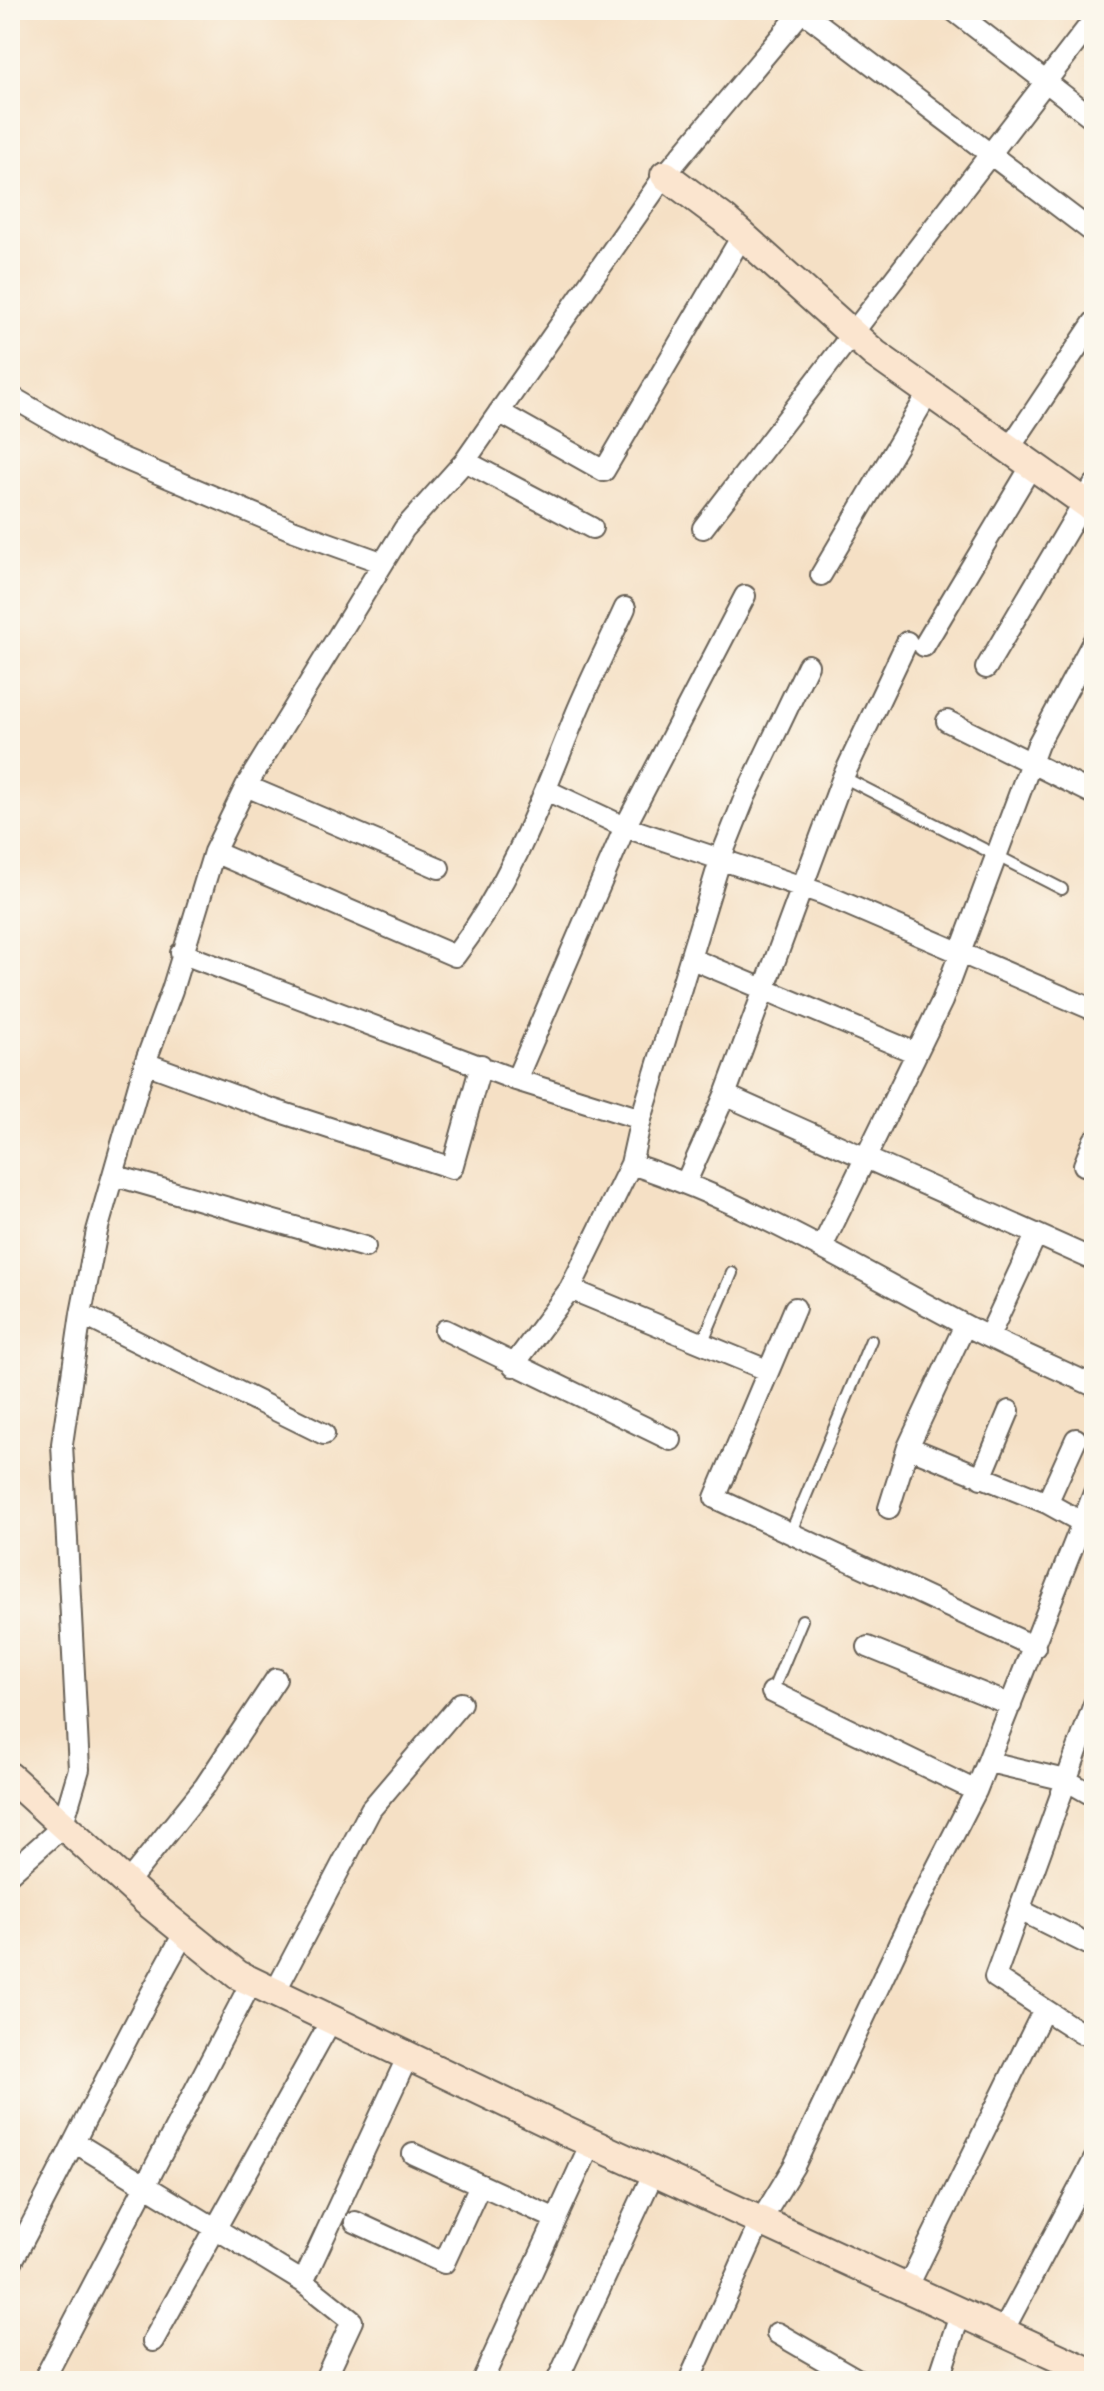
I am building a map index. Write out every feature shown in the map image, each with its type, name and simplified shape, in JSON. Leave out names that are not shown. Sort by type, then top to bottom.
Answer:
[{"type":"street","points":[[10,1873],[62,1827],[79,1769],[62,1444],[97,1231],[145,1063],[172,990],[214,852],[246,786],[381,562],[404,529],[465,461],[665,175],[802,10],[1094,233]]},
{"type":"street","points":[[953,10],[1094,119]]},
{"type":"street","points":[[703,528],[1094,19]]},
{"type":"street","points":[[665,175],[742,236],[853,333],[929,392],[1021,457],[1090,499],[986,668]]},
{"type":"street","points":[[499,412],[604,471],[742,236]]},
{"type":"street","points":[[686,1182],[725,1095],[843,777],[1094,322]]},
{"type":"street","points":[[821,575],[929,392]]},
{"type":"street","points":[[10,396],[101,449],[292,530],[381,562]]},
{"type":"street","points":[[465,461],[592,528]]},
{"type":"street","points":[[516,1080],[625,827],[745,596]]},
{"type":"street","points":[[214,852],[455,956],[490,910],[625,608]]},
{"type":"street","points":[[822,1247],[916,1053],[960,952],[1031,763],[1091,652]]},
{"type":"street","points":[[513,1366],[570,1289],[631,1164],[641,1119],[721,857],[745,797],[808,665]]},
{"type":"street","points":[[947,721],[1094,794]]},
{"type":"street","points":[[246,786],[439,868]]},
{"type":"street","points":[[546,790],[625,827],[721,857],[960,952],[1094,1010]]},
{"type":"street","points":[[181,953],[516,1080],[641,1119]]},
{"type":"street","points":[[692,959],[916,1053]]},
{"type":"street","points":[[145,1063],[268,1108],[452,1168],[481,1065]]},
{"type":"street","points":[[725,1095],[1094,1260]]},
{"type":"street","points":[[1084,1165],[1094,1140]]},
{"type":"street","points":[[631,1164],[686,1182],[822,1247],[965,1325],[1094,1386]]},
{"type":"street","points":[[113,1175],[365,1247]]},
{"type":"street","points":[[989,1336],[1036,1235]]},
{"type":"street","points":[[570,1289],[703,1341],[767,1370]]},
{"type":"street","points":[[795,1308],[715,1498],[1035,1647]]},
{"type":"street","points":[[81,1314],[324,1434]]},
{"type":"street","points":[[889,1508],[908,1447],[965,1325]]},
{"type":"street","points":[[445,1330],[513,1366],[671,1440]]},
{"type":"street","points":[[981,1478],[1009,1411]]},
{"type":"street","points":[[1047,1503],[1076,1439]]},
{"type":"street","points":[[908,1447],[1047,1503],[1088,1525]]},
{"type":"street","points":[[689,2381],[760,2222],[794,2166],[915,1910],[976,1791],[1088,1525],[1094,1493]]},
{"type":"street","points":[[868,1647],[1011,1705]]},
{"type":"street","points":[[127,1883],[205,1786],[276,1679]]},
{"type":"street","points":[[772,1692],[976,1791]]},
{"type":"street","points":[[43,2381],[146,2183],[371,1809],[461,1703]]},
{"type":"street","points":[[1081,2033],[995,1977],[1094,1704]]},
{"type":"street","points":[[989,1762],[1066,1780],[1094,1796]]},
{"type":"street","points":[[10,1777],[62,1827],[185,1932],[263,1986],[906,2290],[1094,2373]]},
{"type":"street","points":[[1020,1910],[1094,1947]]},
{"type":"street","points":[[10,2265],[76,2143],[141,2007],[185,1932]]},
{"type":"street","points":[[906,2290],[1044,2009]]},
{"type":"street","points":[[153,2341],[214,2226],[332,2019]]},
{"type":"street","points":[[303,2282],[408,2056]]},
{"type":"street","points":[[76,2143],[146,2183],[303,2282],[352,2321],[324,2381]]},
{"type":"street","points":[[482,2381],[591,2143]]},
{"type":"street","points":[[413,2154],[556,2219]]},
{"type":"street","points":[[1002,2333],[1094,2160]]},
{"type":"street","points":[[557,2381],[654,2172]]},
{"type":"street","points":[[355,2222],[444,2263],[480,2185]]},
{"type":"street","points":[[938,2381],[960,2314]]},
{"type":"street","points":[[777,2333],[860,2381]]},
{"type":"lane","points":[[843,777],[1062,889]]},
{"type":"lane","points":[[703,1341],[732,1273]]},
{"type":"lane","points":[[789,1535],[871,1340]]},
{"type":"lane","points":[[772,1692],[802,1620]]}]
